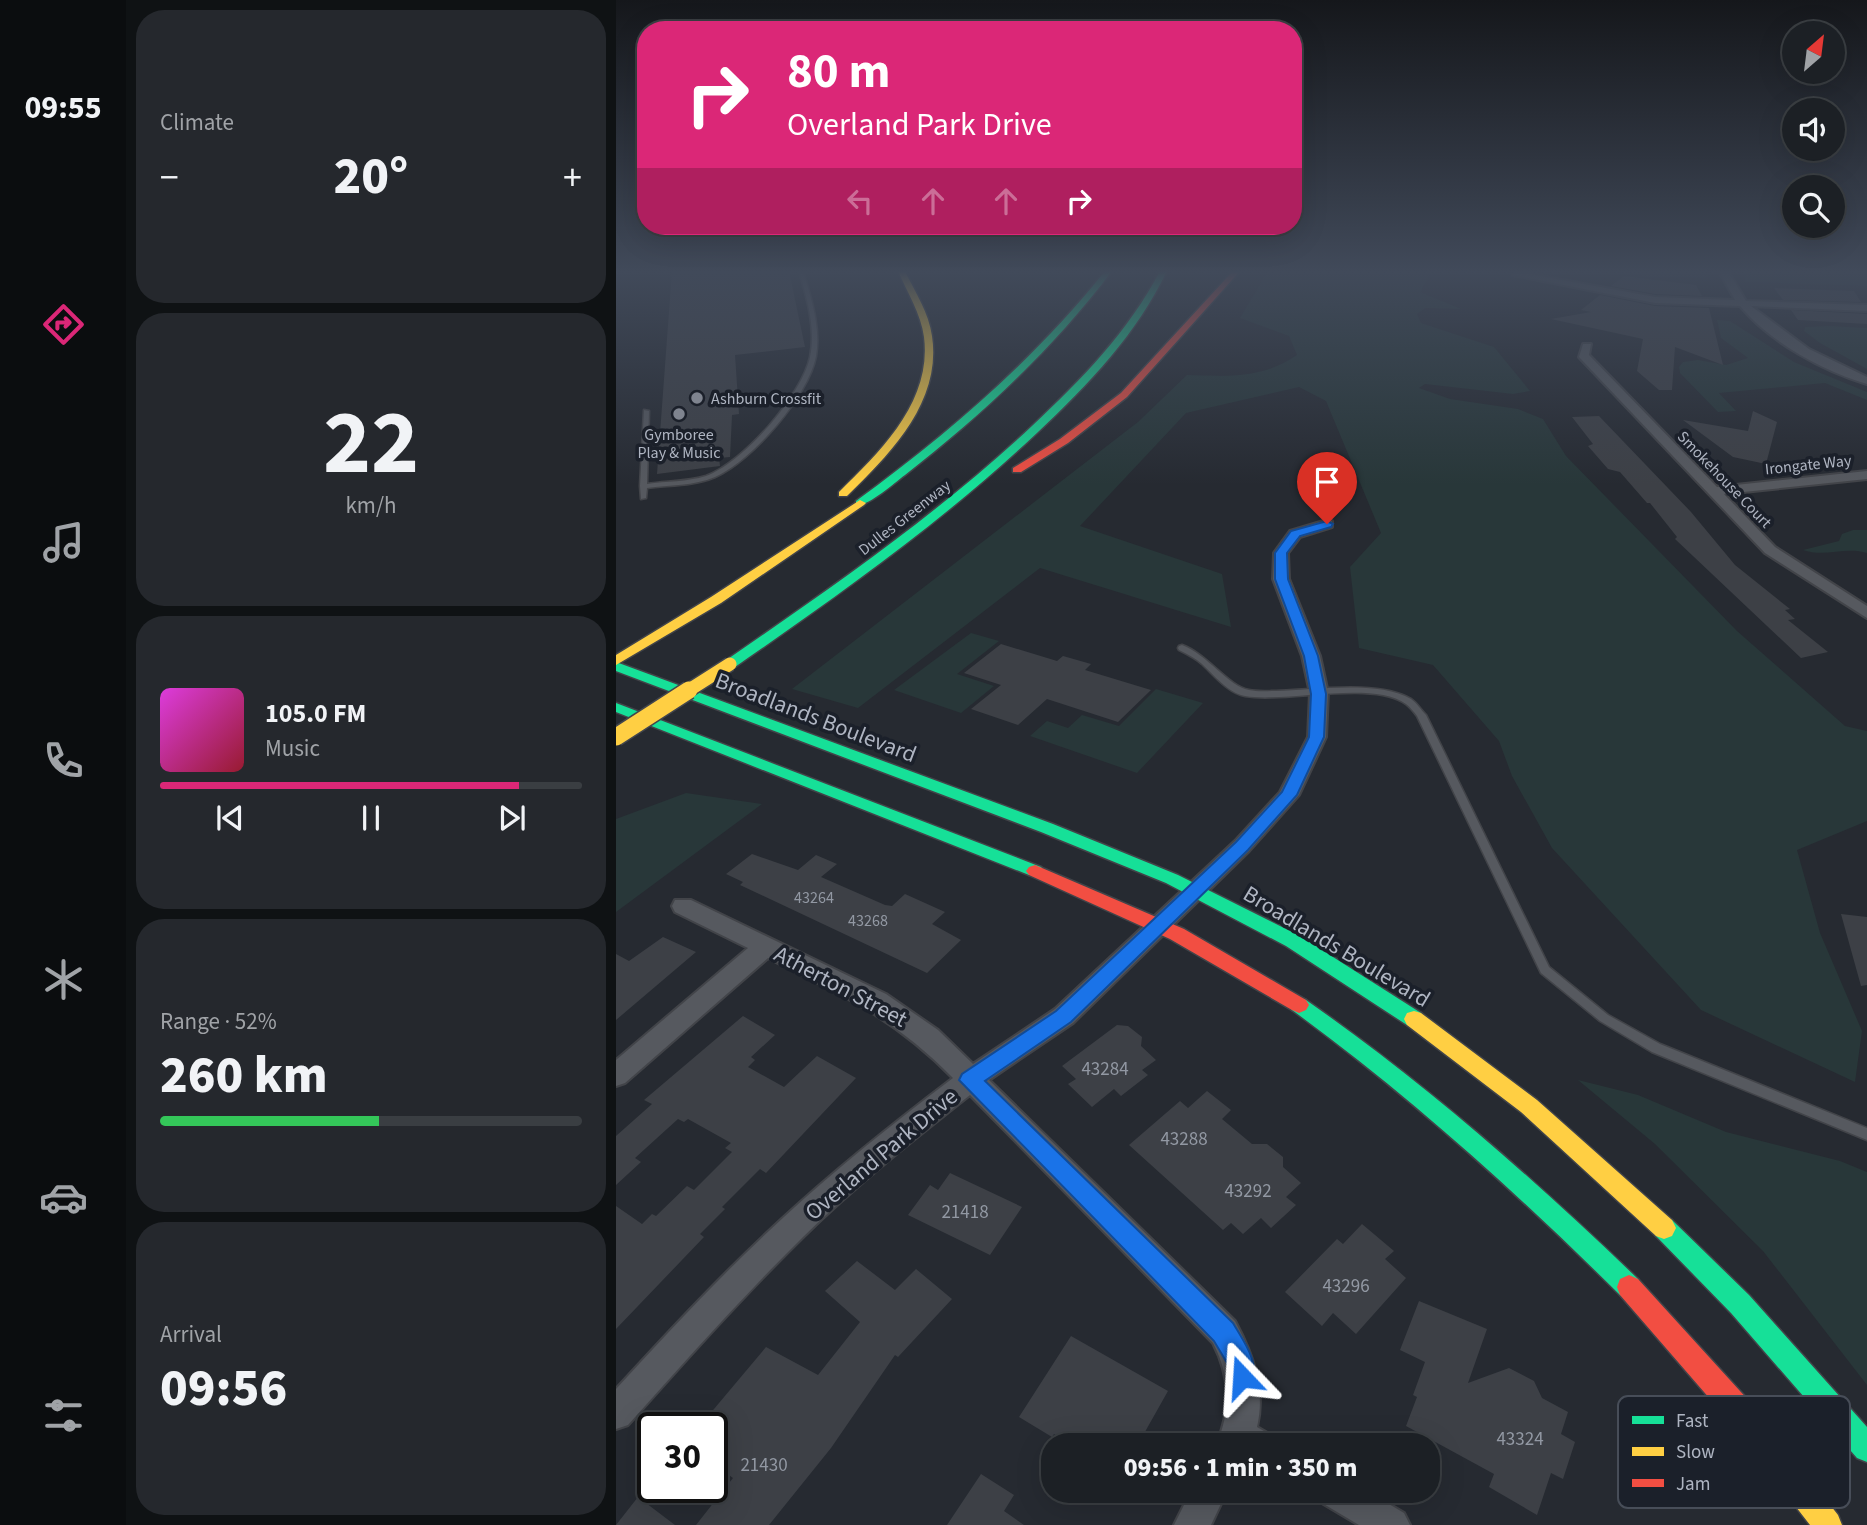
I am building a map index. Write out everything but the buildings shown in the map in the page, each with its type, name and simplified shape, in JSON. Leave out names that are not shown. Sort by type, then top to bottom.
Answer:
[{"type":"main road","points":[[653,639],[824,512],[869,469],[905,424],[922,394],[928,342]]},
{"type":"main road","name":"Dulles Greenway","points":[[616,664],[746,582],[865,500],[963,427],[1027,370],[1052,342]]},
{"type":"main road","name":"Dulles Greenway","points":[[616,737],[730,664],[895,546],[1017,447],[1073,394],[1117,342]]},
{"type":"main road","points":[[895,546],[1097,417],[1143,378],[1174,342]]},
{"type":"main road","name":"Broadlands Boulevard","points":[[616,664],[1147,867],[1292,940],[1449,1041],[1523,1101],[1700,1260],[1789,1354],[1824,1396]]},
{"type":"main road","points":[[616,706],[1068,883],[1161,926],[1253,974],[1341,1035],[1533,1192],[1624,1283],[1726,1396]]},
{"type":"main road","name":"Broadlands Boulevard","points":[[1850,1428],[1867,1448]]},
{"type":"main road","points":[[1815,1508],[1828,1525]]},
{"type":"street","points":[[1792,342],[1867,381]]},
{"type":"street","name":"Smokehouse Court","points":[[1587,346],[1583,355],[1770,550],[1867,613]]},
{"type":"street","name":"Irongate Way","points":[[1711,491],[1792,485],[1867,475]]},
{"type":"street","name":"Overland Park Drive","points":[[616,1413],[702,1318],[794,1226],[885,1146],[970,1080],[1064,1016],[1161,926],[1289,795],[1317,737],[1319,694],[1311,656],[1281,579],[1281,553],[1296,534],[1327,524]]},
{"type":"street","name":"Atherton Street","points":[[683,906],[897,1012],[929,1037],[1224,1332],[1239,1359],[1246,1394],[1243,1433]]},
{"type":"street","points":[[616,1075],[766,946]]},
{"type":"street","points":[[1192,1525],[1204,1503]]},
{"type":"street","points":[[1354,1503],[1392,1525]]},
{"type":"lane","points":[[643,486],[703,479],[727,468],[760,440],[804,382],[813,356],[813,342]]},
{"type":"lane","points":[[643,498],[646,411]]},
{"type":"lane","points":[[1182,648],[1195,653],[1228,685],[1245,692],[1389,694],[1408,701],[1421,715],[1545,970],[1604,1018],[1656,1048],[1867,1134]]},
{"type":"shaded area","points":[[1292,342],[1479,342],[1494,347],[1530,391],[1513,394],[1425,384],[1419,388],[1450,399],[1518,409],[1543,419],[1566,456],[1737,631],[1845,726],[1867,731],[1867,821],[1797,850],[1820,933],[1862,1031],[1855,1082],[1701,1010],[1552,848],[1512,776],[1499,741],[1433,665],[1359,648],[1350,567],[1381,533],[1326,401],[1299,387],[1186,413],[1080,526],[1222,574],[1231,627],[1040,568],[858,708],[792,689],[1138,422],[1187,375],[1258,372],[1284,363],[1297,355]]},
{"type":"shaded area","points":[[1727,342],[1763,342],[1794,362],[1867,392],[1867,400],[1825,383],[1719,393],[1736,411],[1718,412],[1680,373],[1679,367],[1683,362],[1698,360],[1726,365],[1748,358]]},
{"type":"shaded area","points":[[1867,342],[1867,369],[1820,343]]},
{"type":"shaded area","points":[[1853,530],[1867,530],[1867,553],[1819,553],[1803,550],[1839,541],[1842,534]]},
{"type":"shaded area","points":[[971,633],[999,641],[957,674],[994,686],[961,713],[894,690]]},
{"type":"shaded area","points":[[1156,689],[1203,703],[1137,773],[1030,736],[1047,721],[1068,728],[1082,715],[1119,726]]},
{"type":"shaded area","points":[[686,793],[762,804],[616,912],[616,819]]},
{"type":"shaded area","points":[[1578,1080],[1638,1095],[1726,1132],[1840,1161],[1867,1172],[1867,1385],[1763,1251],[1655,1144]]},
{"type":"traffic: fast","points":[[860,503],[962,424],[1049,342]]},
{"type":"traffic: fast","points":[[730,664],[897,545],[977,481],[1069,396],[1119,342]]},
{"type":"traffic: fast","points":[[616,666],[1047,828],[1172,879],[1293,941],[1414,1019]]},
{"type":"traffic: fast","points":[[616,707],[1035,871]]},
{"type":"traffic: fast","points":[[1299,1005],[1386,1069],[1470,1138],[1551,1211],[1629,1287]]},
{"type":"traffic: fast","points":[[1664,1228],[1740,1304],[1821,1396]]},
{"type":"traffic: fast","points":[[1850,1429],[1867,1448]]},
{"type":"traffic: slow","points":[[843,494],[876,461],[906,424],[926,381],[930,359],[929,342]]},
{"type":"traffic: slow","points":[[616,661],[716,600],[860,503]]},
{"type":"traffic: slow","points":[[616,737],[730,664]]},
{"type":"traffic: slow","points":[[1414,1019],[1529,1106],[1664,1228]]},
{"type":"traffic: slow","points":[[1815,1508],[1828,1525]]},
{"type":"traffic: jam","points":[[1017,470],[1064,441],[1124,395],[1172,342]]},
{"type":"traffic: jam","points":[[1035,871],[1177,934],[1299,1005]]},
{"type":"traffic: jam","points":[[1629,1287],[1726,1396]]},
{"type":"place","name":"Ashburn Crossfit","points":[[697,398]]},
{"type":"place","name":"Gymboree Play & Music","points":[[679,414]]},
{"type":"route","points":[[1242,1377],[1239,1359],[1224,1332],[970,1080],[1064,1016],[1127,959],[1242,846],[1289,795],[1317,737],[1319,694],[1311,656],[1281,579],[1281,553],[1296,534],[1327,524]]}]
